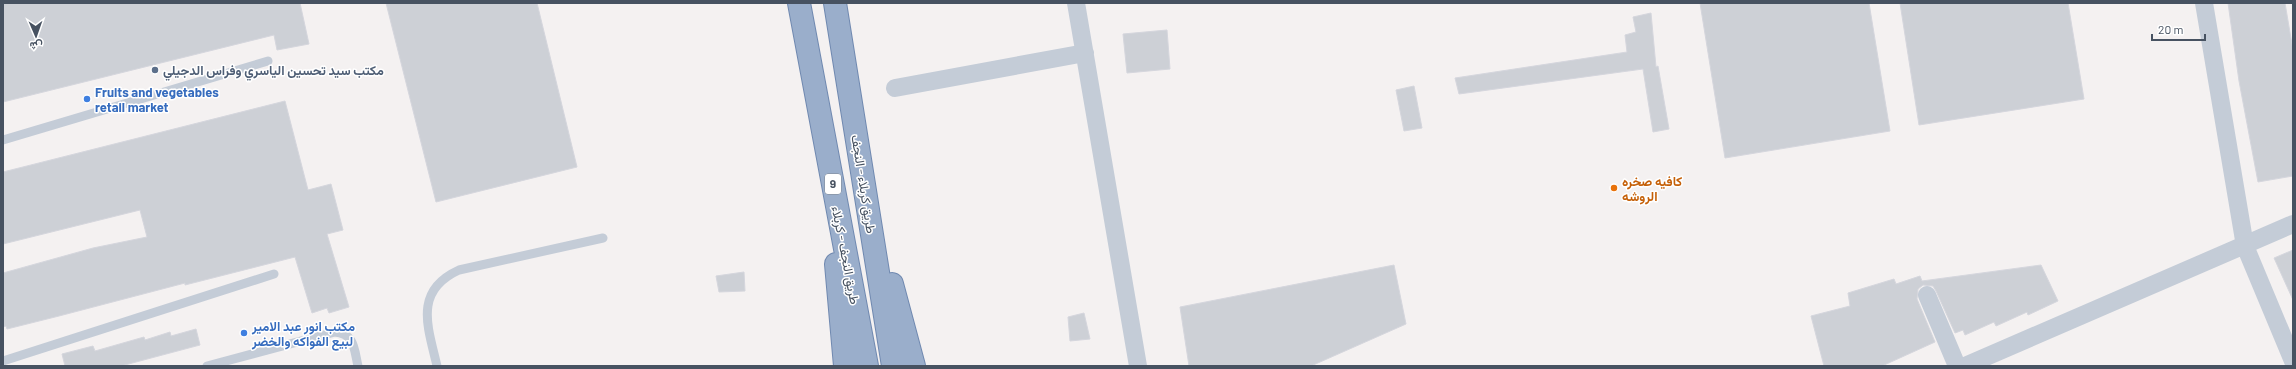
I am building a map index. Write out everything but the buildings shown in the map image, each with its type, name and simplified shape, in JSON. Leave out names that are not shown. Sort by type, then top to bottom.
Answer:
[{"type":"highway","name":"طريق النجف - کربلاء","points":[[799,3],[867,366]]},
{"type":"highway","name":"طريق کربلاء - النجف","points":[[834,3],[893,366]]},
{"type":"highway","points":[[859,154],[914,366]]},
{"type":"highway","points":[[828,159],[839,318],[845,366]]},
{"type":"street","points":[[1076,3],[1138,366]]},
{"type":"street","points":[[2204,3],[2245,246],[2293,361]]},
{"type":"street","points":[[895,88],[1085,53]]},
{"type":"street","points":[[1965,366],[2293,224]]},
{"type":"street","points":[[1927,295],[1957,366]]},
{"type":"lane","points":[[3,140],[268,61]]},
{"type":"lane","points":[[438,366],[426,316],[430,297],[442,280],[459,270],[603,238]]},
{"type":"lane","points":[[3,361],[274,274]]},
{"type":"lane","points":[[207,366],[335,332],[344,333],[351,339],[358,366]]},
{"type":"place","name":"مكتب سيد تحسين الياسري وفراس الدجيلي","points":[[155,70]]},
{"type":"place","name":"Fruits and vegetables retail market","points":[[87,99]]},
{"type":"place","name":"كافيه صخره الروشه","points":[[1614,188]]},
{"type":"place","name":"مكتب انور عبد الامير لبيع الفواكه والخضر","points":[[244,333]]}]
